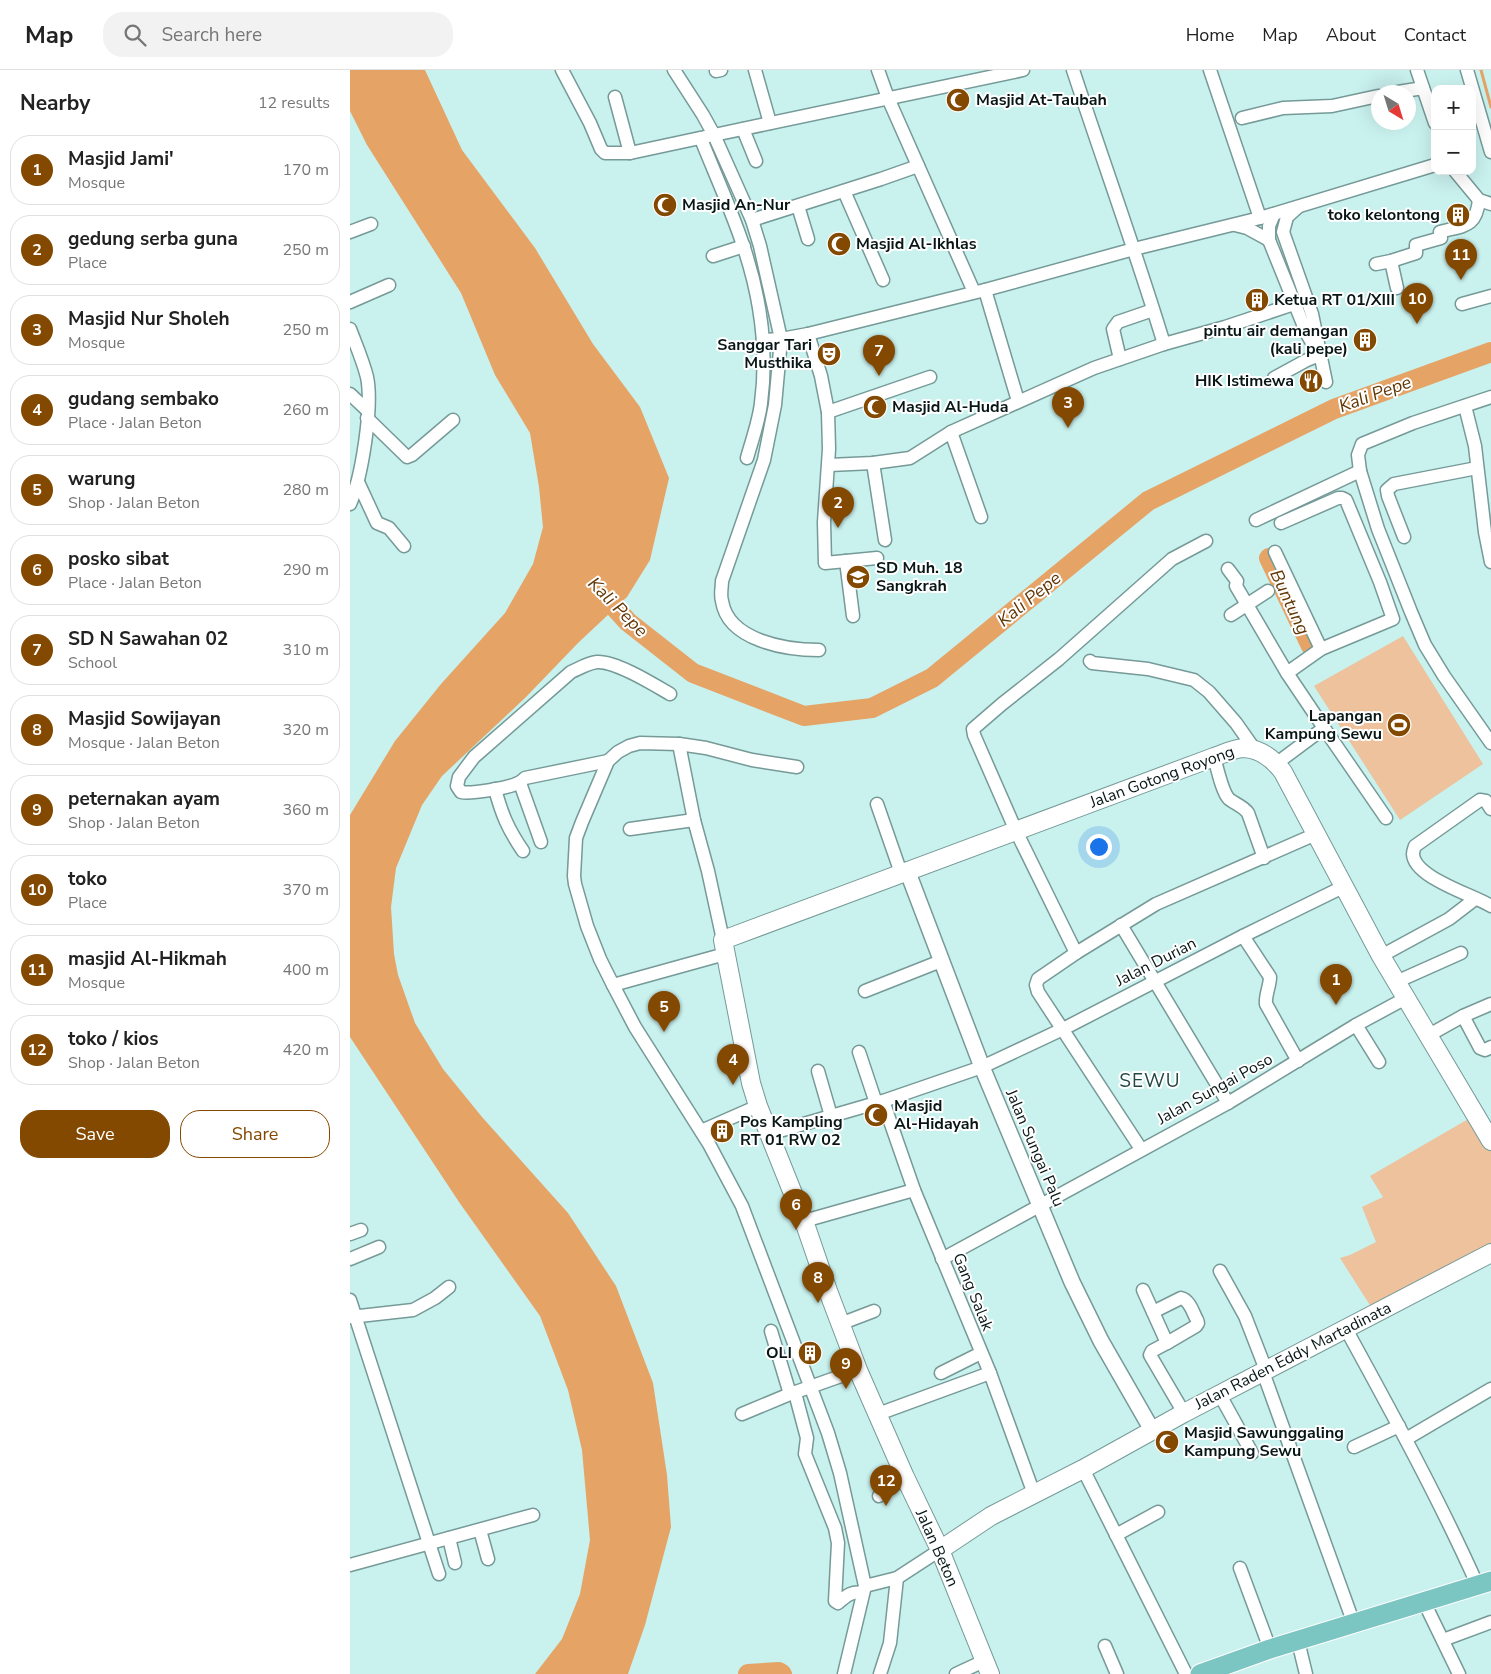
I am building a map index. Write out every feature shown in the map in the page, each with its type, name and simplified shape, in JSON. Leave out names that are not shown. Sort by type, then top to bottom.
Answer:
[{"type":"main road","name":"Jalan Gotong Royong","points":[[724,947],[904,871],[1214,757],[1243,748],[1255,750],[1277,763],[1288,780],[1381,956],[1491,1141]]},
{"type":"main road","name":"Jalan Beton","points":[[724,947],[751,1084],[758,1106],[804,1221],[858,1370],[905,1477],[940,1550],[987,1667]]},
{"type":"main road","name":"Jalan Raden Eddy Martadinata","points":[[940,1550],[991,1516],[1083,1470],[1152,1430],[1491,1253]]},
{"type":"main road","points":[[1200,1674],[1270,1649],[1484,1583]]},
{"type":"street","points":[[562,70],[605,154],[630,153],[701,139],[1023,70]]},
{"type":"street","points":[[674,70],[714,135],[752,220],[760,246],[781,339],[775,405],[764,460],[722,581],[721,600],[727,616],[734,625],[744,632],[784,648],[820,650]]},
{"type":"street","points":[[756,70],[770,123]]},
{"type":"street","points":[[878,70],[888,98],[918,166],[980,290],[1018,401]]},
{"type":"street","points":[[1074,70],[1164,344]]},
{"type":"street","points":[[1210,70],[1260,218]]},
{"type":"street","points":[[1417,70],[1431,111]]},
{"type":"street","points":[[1467,70],[1491,152]]},
{"type":"street","points":[[1416,89],[1423,88]]},
{"type":"street","points":[[615,97],[630,153]]},
{"type":"street","points":[[1242,118],[1283,108],[1332,106],[1371,98]]},
{"type":"street","points":[[743,129],[756,161]]},
{"type":"street","points":[[701,139],[744,246],[756,295],[763,340],[761,405],[747,458]]},
{"type":"street","points":[[752,220],[918,166]]},
{"type":"street","points":[[763,340],[808,334],[1134,249],[1234,225],[1431,166]]},
{"type":"street","points":[[1376,264],[1391,262],[1416,253],[1416,245],[1441,238],[1440,232],[1474,220],[1485,202],[1459,175]]},
{"type":"street","points":[[844,191],[883,280]]},
{"type":"street","points":[[798,206],[808,238]]},
{"type":"street","points":[[1298,207],[1287,217],[1283,232],[1312,314],[1326,382]]},
{"type":"street","points":[[1274,214],[1269,226],[1269,240],[1306,334],[1320,355]]},
{"type":"street","points":[[350,232],[371,224]]},
{"type":"street","points":[[1234,225],[1247,228],[1269,240]]},
{"type":"street","points":[[712,256],[744,246]]},
{"type":"street","points":[[1391,262],[1397,288]]},
{"type":"street","points":[[350,302],[389,285]]},
{"type":"street","points":[[1462,304],[1491,296]]},
{"type":"street","points":[[829,465],[910,458],[951,432],[1094,368],[1164,344],[1225,327],[1294,304]]},
{"type":"street","points":[[1120,359],[1113,329],[1115,325],[1118,322],[1153,310]]},
{"type":"street","points":[[350,329],[367,379],[367,415],[358,482],[350,504]]},
{"type":"street","points":[[808,334],[821,376],[828,412],[829,465],[824,522],[824,561],[827,563],[877,558]]},
{"type":"street","points":[[1274,378],[1320,355]]},
{"type":"street","points":[[828,412],[930,376]]},
{"type":"street","points":[[350,394],[407,457],[412,455],[453,420]]},
{"type":"street","points":[[1491,397],[1414,423],[1362,444],[1358,455],[1360,471],[1378,528],[1425,645],[1444,676],[1491,743]]},
{"type":"street","points":[[1465,406],[1473,438],[1491,562]]},
{"type":"street","points":[[951,432],[981,516]]},
{"type":"street","points":[[873,462],[885,540]]},
{"type":"street","points":[[1404,537],[1388,496],[1387,490],[1389,487],[1394,484],[1477,468]]},
{"type":"street","points":[[1256,520],[1360,471]]},
{"type":"street","points":[[358,482],[377,523],[389,528],[404,546]]},
{"type":"street","points":[[1281,523],[1338,498],[1346,500],[1380,582],[1393,619],[1320,649],[1287,673]]},
{"type":"street","points":[[1076,953],[1016,831],[974,735],[974,728],[1059,659],[1172,559],[1206,541]]},
{"type":"street","points":[[1275,552],[1320,649]]},
{"type":"street","points":[[846,561],[853,616]]},
{"type":"street","points":[[1228,569],[1237,581],[1236,586],[1287,673],[1386,818]]},
{"type":"street","points":[[1231,615],[1268,591]]},
{"type":"street","points":[[1090,661],[1093,663],[1148,669],[1194,680],[1210,692],[1236,723],[1255,750]]},
{"type":"street","points":[[608,761],[525,778],[520,783],[495,789],[467,793],[460,792],[457,786],[459,777],[474,757],[572,672],[587,664],[599,662],[627,670],[670,694]]},
{"type":"street","points":[[1277,763],[1324,728]]},
{"type":"street","points":[[797,767],[752,760],[706,748],[678,744],[640,743],[629,746],[618,752],[608,761],[576,838],[574,876],[587,926],[612,985],[635,1027],[701,1131],[742,1206],[828,1434],[840,1473],[864,1589],[844,1674]]},
{"type":"street","points":[[612,985],[724,947],[678,744]]},
{"type":"street","points":[[1214,757],[1226,795],[1248,813],[1264,858]]},
{"type":"street","points":[[520,783],[541,842]]},
{"type":"street","points":[[495,789],[502,815],[511,834],[523,851]]},
{"type":"street","points":[[1488,800],[1480,800],[1415,846],[1413,854],[1416,862],[1425,872],[1491,906]]},
{"type":"street","points":[[877,804],[904,871]]},
{"type":"street","points":[[630,829],[694,820]]},
{"type":"street","points":[[1141,1149],[1038,992],[1036,985],[1038,979],[1076,953],[1156,904],[1316,834]]},
{"type":"street","name":"Jalan Sungai Palu","points":[[904,871],[982,1067],[1072,1282],[1101,1341],[1152,1430]]},
{"type":"street","name":"Jalan Durian","points":[[769,1134],[879,1102],[982,1067],[1063,1029],[1154,981],[1345,886]]},
{"type":"street","points":[[1381,956],[1449,919],[1475,899]]},
{"type":"street","points":[[1121,925],[1228,1103]]},
{"type":"street","points":[[1243,936],[1270,977],[1270,984],[1265,999],[1266,1004],[1298,1061]]},
{"type":"street","points":[[1396,982],[1461,953]]},
{"type":"street","points":[[866,991],[941,961]]},
{"type":"street","name":"Jalan Sungai Poso","points":[[942,1259],[1228,1103],[1356,1025],[1406,998]]},
{"type":"street","points":[[1429,1034],[1491,1004]]},
{"type":"street","points":[[1463,1016],[1480,1048],[1484,1050],[1491,1047]]},
{"type":"street","points":[[1356,1025],[1378,1062]]},
{"type":"street","name":"Gang Salak","points":[[859,1052],[990,1373],[1034,1494]]},
{"type":"street","points":[[818,1071],[831,1116]]},
{"type":"street","points":[[701,1131],[758,1106]]},
{"type":"street","points":[[804,1221],[914,1190]]},
{"type":"street","points":[[350,1259],[379,1247]]},
{"type":"street","points":[[1220,1271],[1245,1316],[1354,1624]]},
{"type":"street","points":[[352,1316],[413,1310],[436,1298],[449,1287]]},
{"type":"street","points":[[1143,1290],[1167,1343]]},
{"type":"street","points":[[1153,1312],[1181,1298],[1188,1302],[1197,1320],[1196,1326],[1152,1351],[1150,1355],[1184,1413]]},
{"type":"street","points":[[350,1300],[352,1316],[439,1574]]},
{"type":"street","points":[[840,1324],[874,1311]]},
{"type":"street","points":[[1346,1329],[1484,1583]]},
{"type":"street","points":[[771,1331],[807,1438],[805,1454],[835,1528],[838,1543],[835,1602],[838,1603],[850,1593],[897,1578],[940,1550]]},
{"type":"street","points":[[941,1373],[981,1353]]},
{"type":"street","points":[[742,1414],[858,1370]]},
{"type":"street","points":[[878,1414],[990,1373]]},
{"type":"street","points":[[1406,1439],[1491,1389]]},
{"type":"street","points":[[1220,1395],[1252,1453]]},
{"type":"street","points":[[1354,1447],[1399,1426]]},
{"type":"street","points":[[1083,1470],[1186,1674]]},
{"type":"street","points":[[879,1496],[905,1477]]},
{"type":"street","points":[[1116,1535],[1158,1512]]},
{"type":"street","points":[[350,1565],[533,1515]]},
{"type":"street","points":[[480,1530],[488,1559]]},
{"type":"street","points":[[449,1538],[455,1563]]},
{"type":"street","points":[[1240,1568],[1270,1649]]},
{"type":"street","points":[[880,1674],[890,1643],[897,1578]]},
{"type":"street","points":[[1424,1602],[1459,1674]]},
{"type":"street","points":[[1437,1630],[1491,1622]]},
{"type":"street","points":[[1298,1641],[1305,1669]]},
{"type":"street","points":[[1105,1646],[1117,1674]]},
{"type":"street","points":[[956,1674],[987,1667]]},
{"type":"shaded area","points":[[350,70],[425,70],[462,150],[535,248],[593,344],[640,407],[669,478],[650,560],[627,597],[578,643],[526,697],[442,776],[422,805],[396,868],[391,907],[394,954],[398,975],[415,1023],[443,1069],[482,1117],[568,1213],[616,1286],[653,1383],[667,1475],[671,1527],[645,1625],[628,1674],[535,1674],[562,1639],[580,1594],[590,1540],[582,1450],[568,1390],[540,1316],[459,1202],[350,1037],[350,815],[395,741],[441,684],[505,613],[533,564],[543,527],[539,487],[530,433],[495,375],[461,293],[367,145],[350,111]]},
{"type":"shaded area","name":"Lapangan Kampung Sewu","points":[[1403,636],[1483,764],[1400,820],[1314,686]]},
{"type":"shaded area","points":[[1470,1118],[1491,1150],[1491,1244],[1373,1310],[1340,1258],[1376,1242],[1362,1207],[1383,1197],[1370,1176]]},
{"type":"waterway","points":[[1481,70],[1491,107]]},
{"type":"waterway","name":"Kali Pepe","points":[[598,589],[628,622],[693,673],[804,716],[872,708],[932,678],[1148,501],[1334,409],[1491,352]]},
{"type":"waterway","name":"Buntung","points":[[1269,558],[1311,646]]},
{"type":"waterway","points":[[748,1674],[779,1672],[782,1674]]},
{"type":"place","name":"Masjid At-Taubah","points":[[958,100]]},
{"type":"place","name":"Masjid An-Nur","points":[[665,205]]},
{"type":"place","name":"toko kelontong","points":[[1458,215]]},
{"type":"place","name":"Masjid Al-Ikhlas","points":[[839,244]]},
{"type":"place","name":"masjid Al-Hikmah","points":[[1461,280]]},
{"type":"place","name":"Ketua RT 01/XIII","points":[[1257,300]]},
{"type":"place","name":"toko","points":[[1417,324]]},
{"type":"place","name":"pintu air demangan (kali pepe)","points":[[1365,340]]},
{"type":"place","name":"Sanggar Tari Musthika","points":[[829,354]]},
{"type":"place","name":"SD N Sawahan 02","points":[[879,376]]},
{"type":"place","name":"HIK Istimewa","points":[[1311,381]]},
{"type":"place","name":"Masjid Al-Huda","points":[[875,407]]},
{"type":"place","name":"Masjid Nur Sholeh","points":[[1068,428]]},
{"type":"place","name":"gedung serba guna","points":[[838,528]]},
{"type":"place","name":"SD Muh. 18 Sangkrah","points":[[858,577]]},
{"type":"place","name":"Lapangan Kampung Sewu","points":[[1399,725]]},
{"type":"place","name":"Masjid Jami'","points":[[1336,1005]]},
{"type":"place","name":"warung","points":[[664,1032]]},
{"type":"place","name":"gudang sembako","points":[[733,1085]]},
{"type":"place","name":"Masjid Al-Hidayah","points":[[876,1115]]},
{"type":"place","name":"Pos Kampling RT 01 RW 02","points":[[722,1131]]},
{"type":"place","name":"posko sibat","points":[[796,1230]]},
{"type":"place","name":"Masjid Sowijayan","points":[[818,1303]]},
{"type":"place","name":"OLI","points":[[810,1353]]},
{"type":"place","name":"peternakan ayam","points":[[846,1389]]},
{"type":"place","name":"Masjid Sawunggaling Kampung Sewu","points":[[1167,1442]]},
{"type":"place","name":"toko / kios","points":[[886,1506]]},
{"type":"district","name":"SEWU","points":[[1150,1081]]}]
